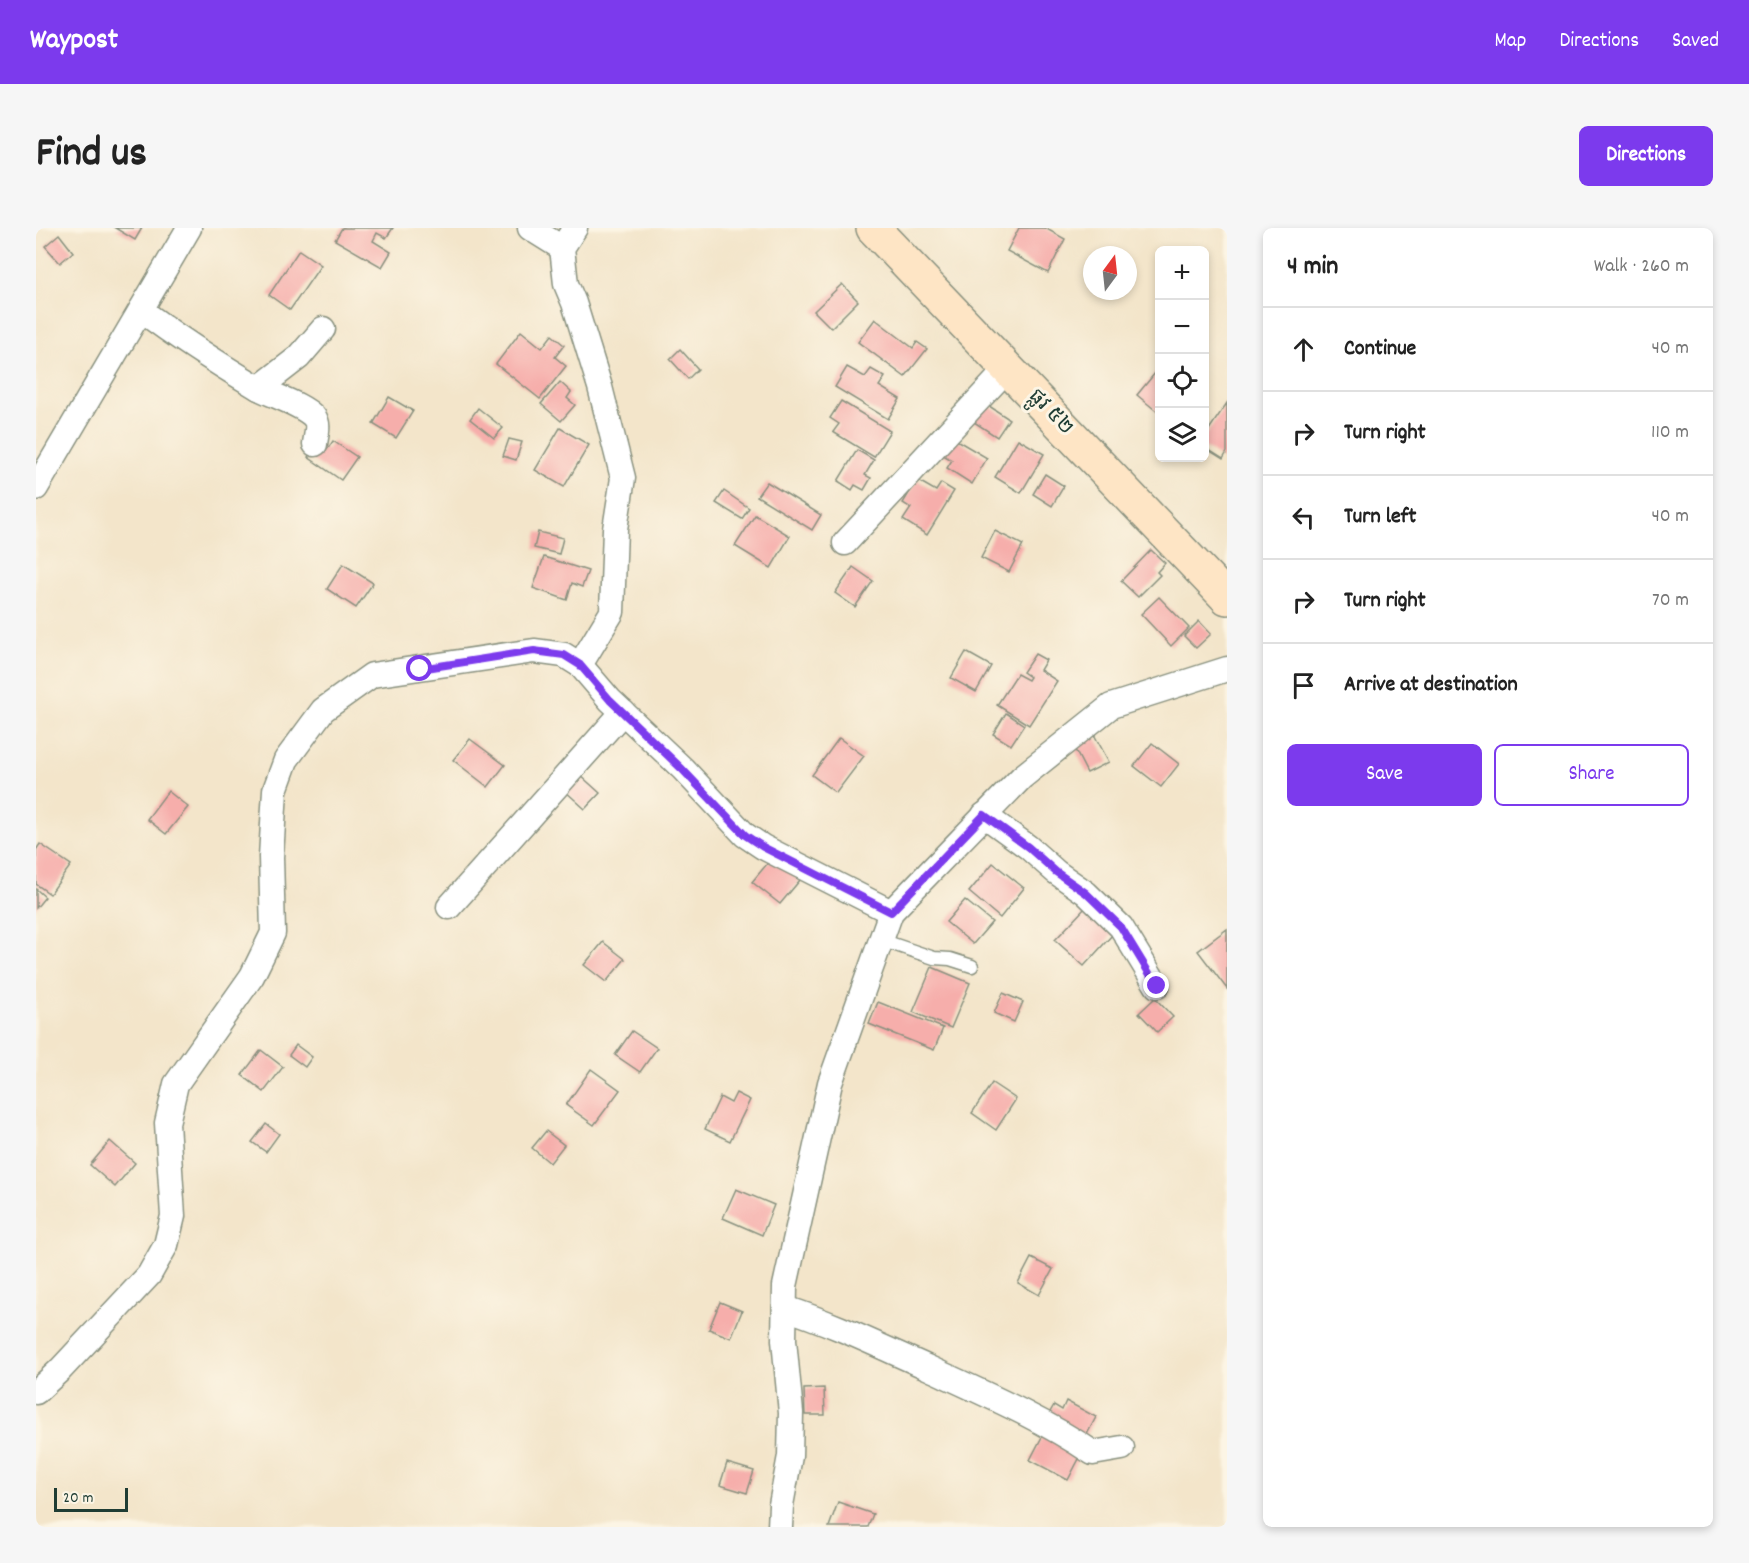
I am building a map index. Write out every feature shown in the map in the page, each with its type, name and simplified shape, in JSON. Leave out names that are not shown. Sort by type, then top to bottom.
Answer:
[{"type":"street","points":[[36,488],[189,228]]},
{"type":"street","points":[[530,228],[568,238],[566,285],[574,303],[600,387],[622,478],[615,529],[612,612],[580,665]]},
{"type":"street","name":"ផ្លូវ ៥២","points":[[873,228],[1227,598]]},
{"type":"street","points":[[141,310],[259,388],[306,411],[315,418],[318,425],[315,444]]},
{"type":"street","points":[[259,388],[299,357],[323,329]]},
{"type":"street","points":[[845,543],[1008,368]]},
{"type":"street","points":[[36,1392],[60,1370],[149,1275],[166,1245],[173,1216],[167,1123],[176,1084],[252,976],[273,933],[271,857],[275,790],[286,760],[323,710],[372,675],[534,651],[564,655],[580,665],[623,712],[745,835],[763,847],[891,912]]},
{"type":"street","points":[[780,1527],[781,1505],[790,1456],[791,1413],[784,1340],[785,1287],[830,1083],[891,912],[1022,777],[1111,706],[1227,669]]},
{"type":"street","points":[[449,907],[623,712]]},
{"type":"street","points":[[984,815],[1086,893],[1121,927],[1157,986]]},
{"type":"street","points":[[785,1308],[824,1321],[981,1392],[1093,1452],[1122,1449]]},
{"type":"lane","points":[[881,940],[934,958],[950,959],[972,966]]},
{"type":"building","points":[[115,228],[142,228],[135,240]]},
{"type":"building","points":[[342,228],[393,228],[386,238],[377,233],[373,241],[391,252],[382,267],[335,240]]},
{"type":"building","points":[[1019,228],[1045,228],[1065,239],[1048,273],[1007,251]]},
{"type":"building","points":[[59,234],[73,252],[60,263],[45,246]]},
{"type":"building","points":[[299,250],[321,265],[290,310],[269,295]]},
{"type":"building","points":[[842,284],[858,301],[831,328],[814,311]]},
{"type":"building","points":[[875,319],[913,348],[917,342],[927,349],[905,377],[858,342]]},
{"type":"building","points":[[521,331],[542,348],[552,335],[564,345],[555,357],[566,366],[540,399],[496,364]]},
{"type":"building","points":[[680,349],[698,369],[688,379],[670,359]]},
{"type":"building","points":[[847,367],[865,377],[871,369],[885,377],[879,386],[900,399],[888,419],[835,387]]},
{"type":"building","points":[[1155,373],[1155,410],[1137,395]]},
{"type":"building","points":[[560,382],[571,392],[567,398],[575,405],[561,421],[541,404]]},
{"type":"building","points":[[389,397],[413,411],[396,438],[373,424]]},
{"type":"building","points":[[841,401],[890,431],[874,457],[833,432],[839,424],[830,418]]},
{"type":"building","points":[[983,402],[1009,419],[997,437],[971,420]]},
{"type":"building","points":[[1227,403],[1227,452],[1223,459],[1209,450],[1209,430]]},
{"type":"building","points":[[478,408],[503,428],[494,438],[470,419]]},
{"type":"building","points":[[560,428],[589,445],[564,487],[535,470]]},
{"type":"building","points":[[953,438],[987,458],[972,484],[947,468],[952,460],[943,455]]},
{"type":"building","points":[[509,439],[522,442],[516,460],[503,456]]},
{"type":"building","points":[[1018,439],[1044,454],[1021,493],[995,477]]},
{"type":"building","points":[[333,441],[357,457],[341,480],[308,457],[317,443],[327,450]]},
{"type":"building","points":[[857,450],[874,460],[865,475],[871,478],[864,490],[855,485],[852,490],[838,481]]},
{"type":"building","points":[[1045,474],[1064,486],[1052,506],[1033,494]]},
{"type":"building","points":[[917,480],[936,491],[941,483],[954,491],[927,535],[903,520],[911,508],[903,503]]},
{"type":"building","points":[[767,482],[821,515],[812,530],[757,496]]},
{"type":"building","points":[[724,491],[749,508],[742,519],[716,503]]},
{"type":"building","points":[[755,515],[790,536],[771,568],[735,546]]},
{"type":"building","points":[[995,531],[1023,545],[1009,572],[981,558]]},
{"type":"building","points":[[538,532],[563,538],[559,554],[534,548]]},
{"type":"building","points":[[1151,550],[1165,563],[1157,572],[1160,575],[1138,597],[1121,581]]},
{"type":"building","points":[[544,557],[588,571],[582,587],[572,583],[567,600],[533,588]]},
{"type":"building","points":[[343,564],[373,583],[356,608],[327,589]]},
{"type":"building","points":[[853,567],[873,581],[855,607],[835,593]]},
{"type":"building","points":[[1159,597],[1189,628],[1171,646],[1141,614]]},
{"type":"building","points":[[1199,621],[1211,634],[1196,648],[1184,636]]},
{"type":"building","points":[[966,652],[991,666],[976,692],[951,678]]},
{"type":"building","points":[[1035,654],[1046,660],[1040,670],[1057,681],[1029,725],[997,705],[1017,674],[1028,680],[1030,677],[1023,672]]},
{"type":"building","points":[[1006,713],[1024,725],[1011,745],[993,734]]},
{"type":"building","points":[[1091,729],[1109,762],[1087,773],[1070,740]]},
{"type":"building","points":[[839,738],[864,756],[836,793],[812,775]]},
{"type":"building","points":[[470,739],[505,765],[488,787],[453,760]]},
{"type":"building","points":[[1152,743],[1179,764],[1161,787],[1134,766]]},
{"type":"building","points":[[579,774],[600,793],[585,809],[564,790]]},
{"type":"building","points":[[168,791],[188,807],[166,834],[147,819]]},
{"type":"building","points":[[40,844],[71,865],[50,894],[36,884],[36,850]]},
{"type":"building","points":[[772,858],[800,880],[780,904],[752,882]]},
{"type":"building","points":[[993,863],[1024,888],[1000,918],[969,892]]},
{"type":"building","points":[[36,889],[45,897],[36,908]]},
{"type":"building","points":[[965,900],[992,922],[973,944],[946,922]]},
{"type":"building","points":[[1085,908],[1113,934],[1084,966],[1055,940]]},
{"type":"building","points":[[1227,929],[1227,989],[1198,951]]},
{"type":"building","points":[[603,942],[625,959],[606,982],[584,965]]},
{"type":"building","points":[[932,967],[970,983],[951,1028],[913,1012]]},
{"type":"building","points":[[1003,993],[1023,1002],[1014,1022],[994,1013]]},
{"type":"building","points":[[1155,998],[1173,1017],[1157,1032],[1139,1013]]},
{"type":"building","points":[[878,1002],[943,1028],[934,1050],[869,1024]]},
{"type":"building","points":[[632,1031],[657,1048],[640,1072],[615,1055]]},
{"type":"building","points":[[296,1045],[312,1057],[305,1067],[289,1055]]},
{"type":"building","points":[[261,1050],[283,1067],[264,1092],[242,1075]]},
{"type":"building","points":[[591,1069],[620,1090],[594,1125],[566,1105]]},
{"type":"building","points":[[992,1083],[1016,1099],[996,1130],[972,1113]]},
{"type":"building","points":[[736,1093],[750,1100],[730,1141],[705,1129],[720,1097],[731,1103]]},
{"type":"building","points":[[266,1124],[279,1134],[266,1152],[252,1142]]},
{"type":"building","points":[[546,1131],[564,1145],[550,1163],[532,1148]]},
{"type":"building","points":[[110,1141],[135,1163],[115,1187],[90,1165]]},
{"type":"building","points":[[736,1189],[774,1205],[762,1235],[723,1218]]},
{"type":"building","points":[[1031,1258],[1053,1269],[1039,1295],[1018,1283]]},
{"type":"building","points":[[720,1302],[742,1311],[731,1338],[709,1329]]},
{"type":"building","points":[[824,1388],[825,1415],[805,1415],[804,1389]]},
{"type":"building","points":[[1066,1401],[1096,1417],[1083,1442],[1045,1421],[1054,1405],[1062,1410]]},
{"type":"building","points":[[1044,1433],[1082,1453],[1068,1480],[1030,1460]]},
{"type":"building","points":[[727,1463],[754,1471],[747,1493],[720,1485]]},
{"type":"building","points":[[838,1502],[873,1514],[868,1527],[829,1527]]},
{"type":"route","points":[[420,669],[534,651],[564,655],[580,665],[610,700],[682,769],[745,835],[763,847],[891,912],[984,815],[1086,893],[1121,927],[1157,986]]}]
